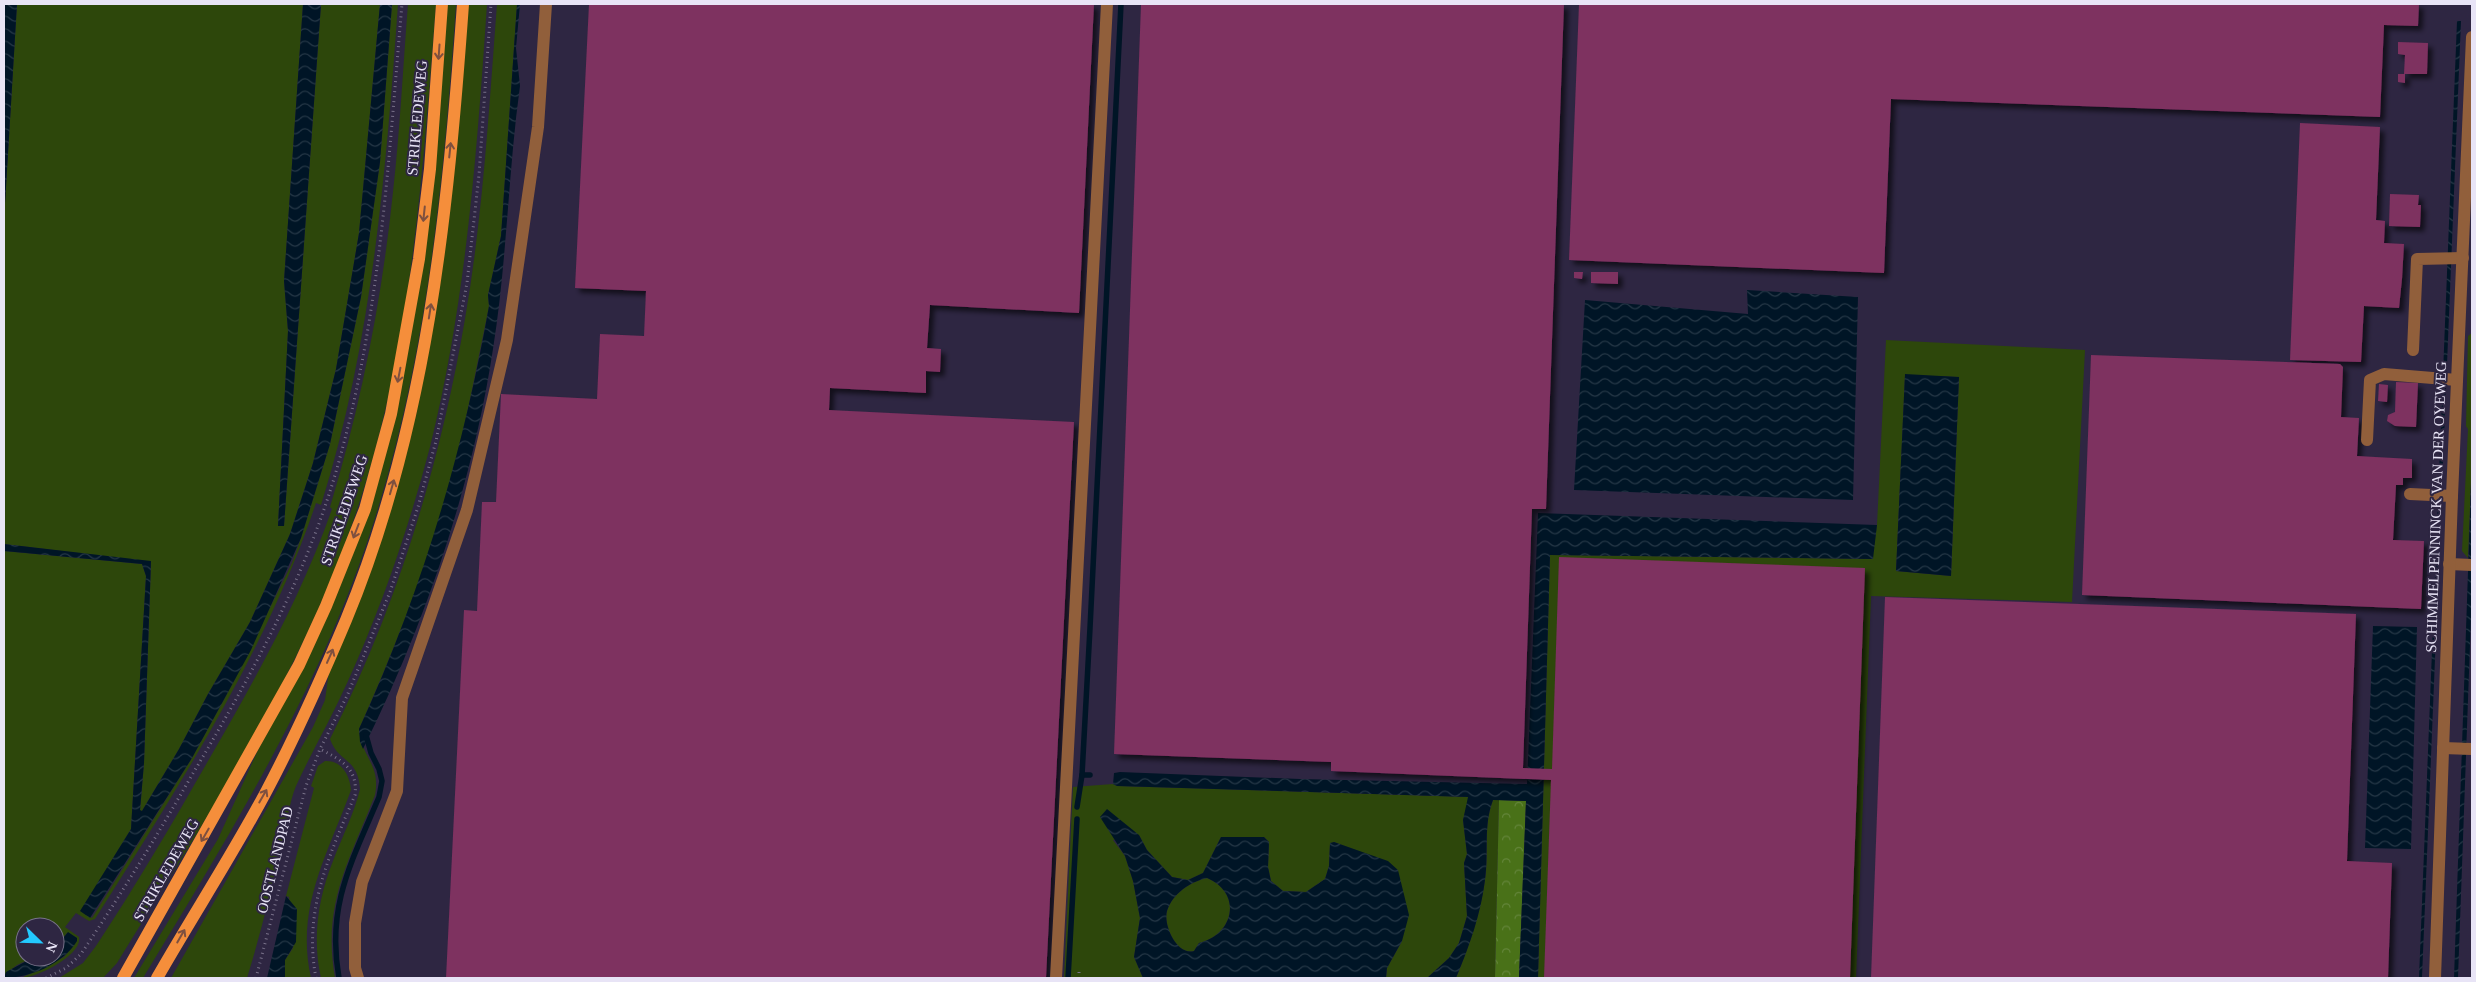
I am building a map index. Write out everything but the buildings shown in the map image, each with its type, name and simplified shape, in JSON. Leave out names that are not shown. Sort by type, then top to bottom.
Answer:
[{"type":"main road","name":"STRIKLEDEWEG","points":[[123,978],[207,833],[299,665],[326,606],[365,509],[391,414],[419,259],[431,151],[442,4]]},
{"type":"main road","points":[[157,978],[267,790],[347,618],[384,515],[410,418],[438,263],[457,83],[463,4]]},
{"type":"main road","points":[[113,978],[129,965]]},
{"type":"street","points":[[358,978],[355,968],[355,923],[362,882],[397,791],[402,698],[467,510],[506,340],[538,127],[546,4]]},
{"type":"street","points":[[1056,978],[1107,4]]},
{"type":"street","name":"SCHIMMELPENNINCK VAN DER OYEWEG","points":[[2435,978],[2443,748],[2461,565],[2443,496],[2448,380],[2468,319],[2453,258],[2472,36]]},
{"type":"street","points":[[2413,350],[2417,259],[2453,258]]},
{"type":"street","points":[[2368,440],[2370,380],[2384,374],[2448,380]]},
{"type":"street","points":[[2410,494],[2443,496]]},
{"type":"street","points":[[2443,748],[2472,749]]},
{"type":"path","points":[[46,978],[66,968],[81,954],[160,830],[245,687],[305,558],[326,504],[342,452],[354,402],[382,243],[402,4]]},
{"type":"path","name":"OOSTLANDPAD","points":[[256,978],[306,786],[320,749],[345,762],[354,776],[356,786],[323,874],[313,910],[312,936],[316,978]]},
{"type":"path","points":[[1079,971],[1079,978]]},
{"type":"green space","points":[[17,4],[303,4],[284,281],[288,331],[278,526],[284,526],[321,4],[380,4],[359,233],[336,369],[313,463],[290,534],[250,622],[142,811],[140,811],[144,763],[151,562],[4,544],[4,220]]},
{"type":"green space","points":[[392,4],[398,4],[382,194],[365,320],[353,382],[321,505],[316,503],[296,558],[272,612],[218,717],[158,819],[95,919],[89,921],[76,913],[65,927],[65,917],[15,917],[15,967],[4,975],[4,551],[142,564],[146,576],[131,829],[81,911],[92,918],[192,758],[234,681],[292,563],[330,444],[361,297],[380,162]]},
{"type":"green space","points":[[408,4],[436,4],[419,202],[401,334],[388,399],[371,464],[351,527],[329,585],[275,697],[214,805],[117,963],[103,978],[59,978],[83,963],[96,946],[184,803],[246,695],[278,634],[307,573],[332,509],[330,507],[361,391],[383,272],[400,122]]},
{"type":"green space","points":[[448,4],[456,4],[446,134],[431,263],[421,328],[408,392],[375,518],[354,580],[329,640],[273,755],[210,867],[143,978],[134,978],[218,839],[258,750],[305,664],[396,410]]},
{"type":"green space","points":[[467,4],[487,4],[468,227],[453,337],[430,447],[413,507],[394,566],[360,653],[342,694],[296,786],[247,978],[171,978],[313,727],[325,700],[330,664],[416,415]]},
{"type":"green space","points":[[497,4],[517,4],[501,236],[488,295],[489,306],[472,391],[448,490],[414,594],[388,662],[359,729],[363,747],[375,776],[375,795],[347,863],[335,905],[332,928],[332,952],[335,978],[321,978],[317,948],[320,904],[336,852],[360,789],[356,771],[338,752],[330,739],[354,689],[396,587],[429,481],[443,428],[465,319],[476,241],[485,162]]},
{"type":"green space","points":[[2472,333],[2472,455],[2468,558],[2462,551],[2468,429],[2466,426],[2468,336]]},
{"type":"green space","points":[[1886,340],[2085,350],[2072,602],[1871,596],[1856,978],[1538,978],[1550,555],[1872,559],[1877,525]],"holes":[[[1905,375],[1959,377],[1951,576],[1896,571]]]},
{"type":"green space","points":[[325,761],[336,763],[344,770],[349,779],[351,790],[316,881],[311,904],[307,928],[307,952],[311,978],[285,978],[285,960],[293,948],[289,897],[286,896],[314,788],[311,786],[318,766]]},
{"type":"green space","points":[[1113,784],[1117,786],[1469,797],[1463,820],[1467,854],[1464,863],[1467,916],[1459,943],[1449,958],[1427,978],[1386,978],[1387,968],[1402,941],[1357,851],[1334,842],[1330,844],[1329,866],[1325,879],[1306,892],[1283,891],[1271,881],[1268,867],[1269,842],[1264,837],[1221,837],[1203,873],[1188,880],[1172,877],[1147,850],[1139,835],[1113,840],[1125,856],[1133,881],[1140,918],[1134,957],[1143,978],[1064,978],[1073,787]]},
{"type":"green space","points":[[1493,800],[1499,800],[1495,978],[1456,978],[1471,939],[1482,899],[1486,872],[1488,818]]},
{"type":"green space","points":[[1499,800],[1526,801],[1519,978],[1495,978]]},
{"type":"green space","points":[[1207,878],[1226,893],[1230,903],[1230,913],[1220,932],[1211,939],[1199,943],[1194,951],[1188,951],[1182,949],[1177,944],[1169,931],[1166,917],[1167,911],[1173,899],[1183,889],[1194,882]]},
{"type":"green space","points":[[65,927],[79,937],[74,951],[65,959],[65,956],[77,941],[77,938],[67,933],[65,936]]},
{"type":"green space","points":[[44,967],[52,967],[37,974],[21,978]]},
{"type":"water","points":[[4,4],[17,4],[4,220]]},
{"type":"water","points":[[303,4],[321,4],[284,526],[278,526],[288,331],[284,281]]},
{"type":"water","points":[[380,4],[392,4],[380,162],[361,297],[330,444],[301,538],[251,650],[192,758],[90,918],[80,911],[131,829],[146,576],[142,564],[4,551],[4,544],[151,561],[144,763],[140,810],[142,811],[250,622],[290,534],[313,463],[336,369],[359,233]]},
{"type":"water","points":[[517,4],[520,4],[516,48],[520,86],[498,316],[484,401],[459,503],[426,604],[386,702],[363,749],[360,742],[359,729],[402,627],[421,575],[453,469],[478,361],[489,306],[488,295],[501,236]]},
{"type":"water","points":[[2457,21],[2461,21],[2422,978],[2419,978]]},
{"type":"water","points":[[1747,290],[1858,297],[1853,500],[1574,490],[1585,300],[1748,314]]},
{"type":"water","points":[[1905,374],[1959,377],[1951,576],[1896,571]]},
{"type":"water","points":[[2472,455],[2472,589],[2458,978],[2454,978]]},
{"type":"water","points":[[1538,513],[1877,525],[1873,559],[1550,555],[1538,978],[1519,978],[1526,801],[1493,800],[1488,820],[1483,893],[1474,930],[1456,978],[1427,978],[1449,958],[1459,943],[1467,916],[1464,863],[1467,854],[1463,820],[1468,797],[1117,786],[1113,784],[1114,773],[1120,772],[1300,779],[1527,784]]},
{"type":"water","points":[[2373,626],[2417,627],[2411,849],[2365,848]]},
{"type":"water","points":[[1107,809],[1139,835],[1147,850],[1172,877],[1188,880],[1203,873],[1221,837],[1264,837],[1269,842],[1268,867],[1271,881],[1283,891],[1306,892],[1325,879],[1329,866],[1330,843],[1334,842],[1388,861],[1398,870],[1409,915],[1402,941],[1387,968],[1386,978],[1143,978],[1134,957],[1140,918],[1133,881],[1125,856],[1100,817]],"holes":[[[1207,878],[1226,893],[1230,903],[1230,913],[1226,923],[1220,932],[1211,939],[1199,943],[1194,951],[1182,949],[1173,938],[1167,924],[1167,911],[1173,899],[1194,882]]]},
{"type":"water","points":[[286,896],[297,909],[296,942],[285,960],[285,978],[267,978]]},
{"type":"water","points":[[68,932],[77,938],[77,941],[65,954],[65,936]]},
{"type":"water","points":[[15,967],[47,967],[24,975],[4,978],[6,972]]},
{"type":"waterway","points":[[1077,807],[1082,775],[1121,4]]},
{"type":"waterway","points":[[339,978],[336,952],[336,928],[339,906],[351,863],[379,797],[382,781],[366,735]]},
{"type":"waterway","points":[[1082,775],[1090,775]]},
{"type":"waterway","points":[[1068,978],[1077,819]]}]
